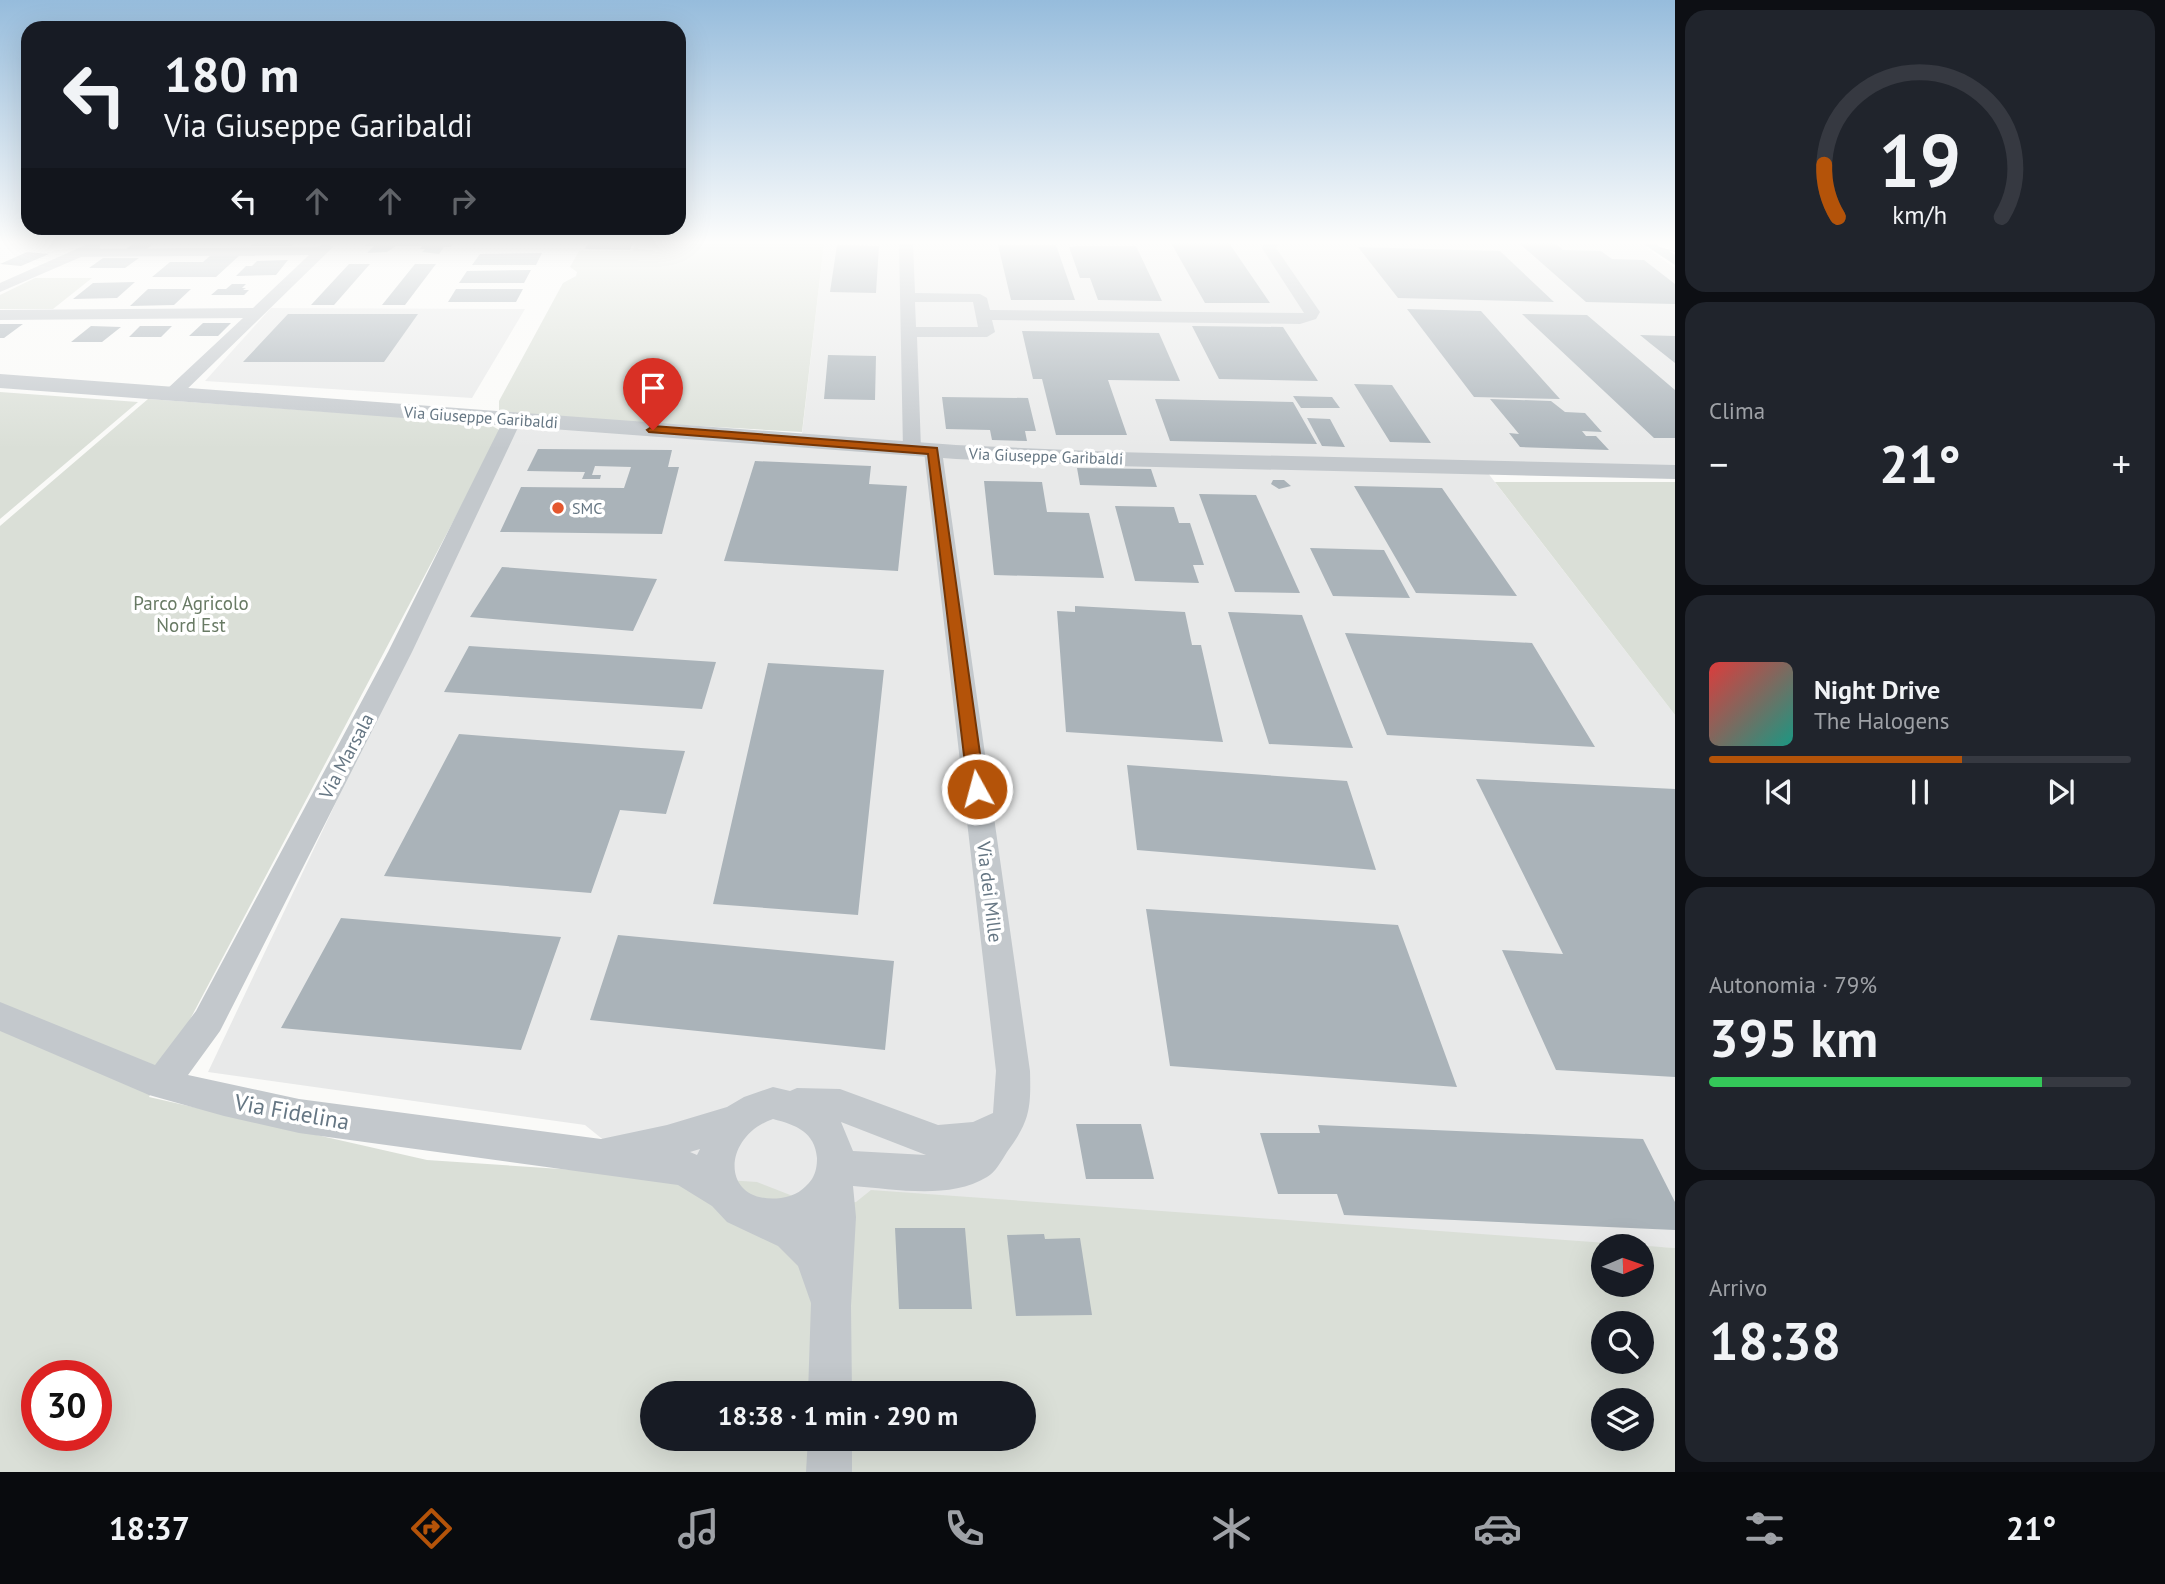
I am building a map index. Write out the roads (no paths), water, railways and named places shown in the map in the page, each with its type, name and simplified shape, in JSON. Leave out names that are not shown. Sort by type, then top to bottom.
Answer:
[{"type":"street","name":"Via dei Mille","points":[[835,1173],[947,1172],[976,1164],[1006,1125],[1013,1108],[1013,1071],[922,450],[907,312]]},
{"type":"street","points":[[908,332],[987,332],[983,312]]},
{"type":"street","points":[[984,315],[1300,319],[1311,316],[1312,312]]},
{"type":"street","points":[[0,315],[256,313]]},
{"type":"street","points":[[173,393],[256,313]]},
{"type":"street","name":"Via Giuseppe Garibaldi","points":[[0,381],[922,450],[1104,459],[1675,472]]},
{"type":"street","name":"Via Marsala","points":[[162,1084],[208,1021],[400,652],[513,419]]},
{"type":"street","name":"Via Fidelina","points":[[0,1016],[162,1084],[299,1116],[597,1154],[636,1163],[685,1168],[723,1192],[745,1212],[798,1235],[814,1252],[831,1306]]},
{"type":"street","points":[[773,1103],[840,1105],[938,1142],[975,1139],[1006,1125]]},
{"type":"street","points":[[773,1103],[791,1104],[807,1110],[821,1120],[831,1134],[836,1150],[837,1217],[831,1306],[830,1381]]},
{"type":"street","name":"Via Fidelina","points":[[597,1154],[667,1142],[733,1122],[752,1109],[773,1103]]},
{"type":"street","points":[[723,1192],[716,1174],[716,1155],[722,1137],[733,1122]]},
{"type":"street","points":[[760,1217],[778,1219],[812,1206],[825,1193],[835,1173]]},
{"type":"street","points":[[829,1472],[830,1451]]},
{"type":"place","name":"SMC","points":[[558,508]]},
{"type":"park label","name":"Parco Agricolo Nord Est","points":[[191,614]]}]
